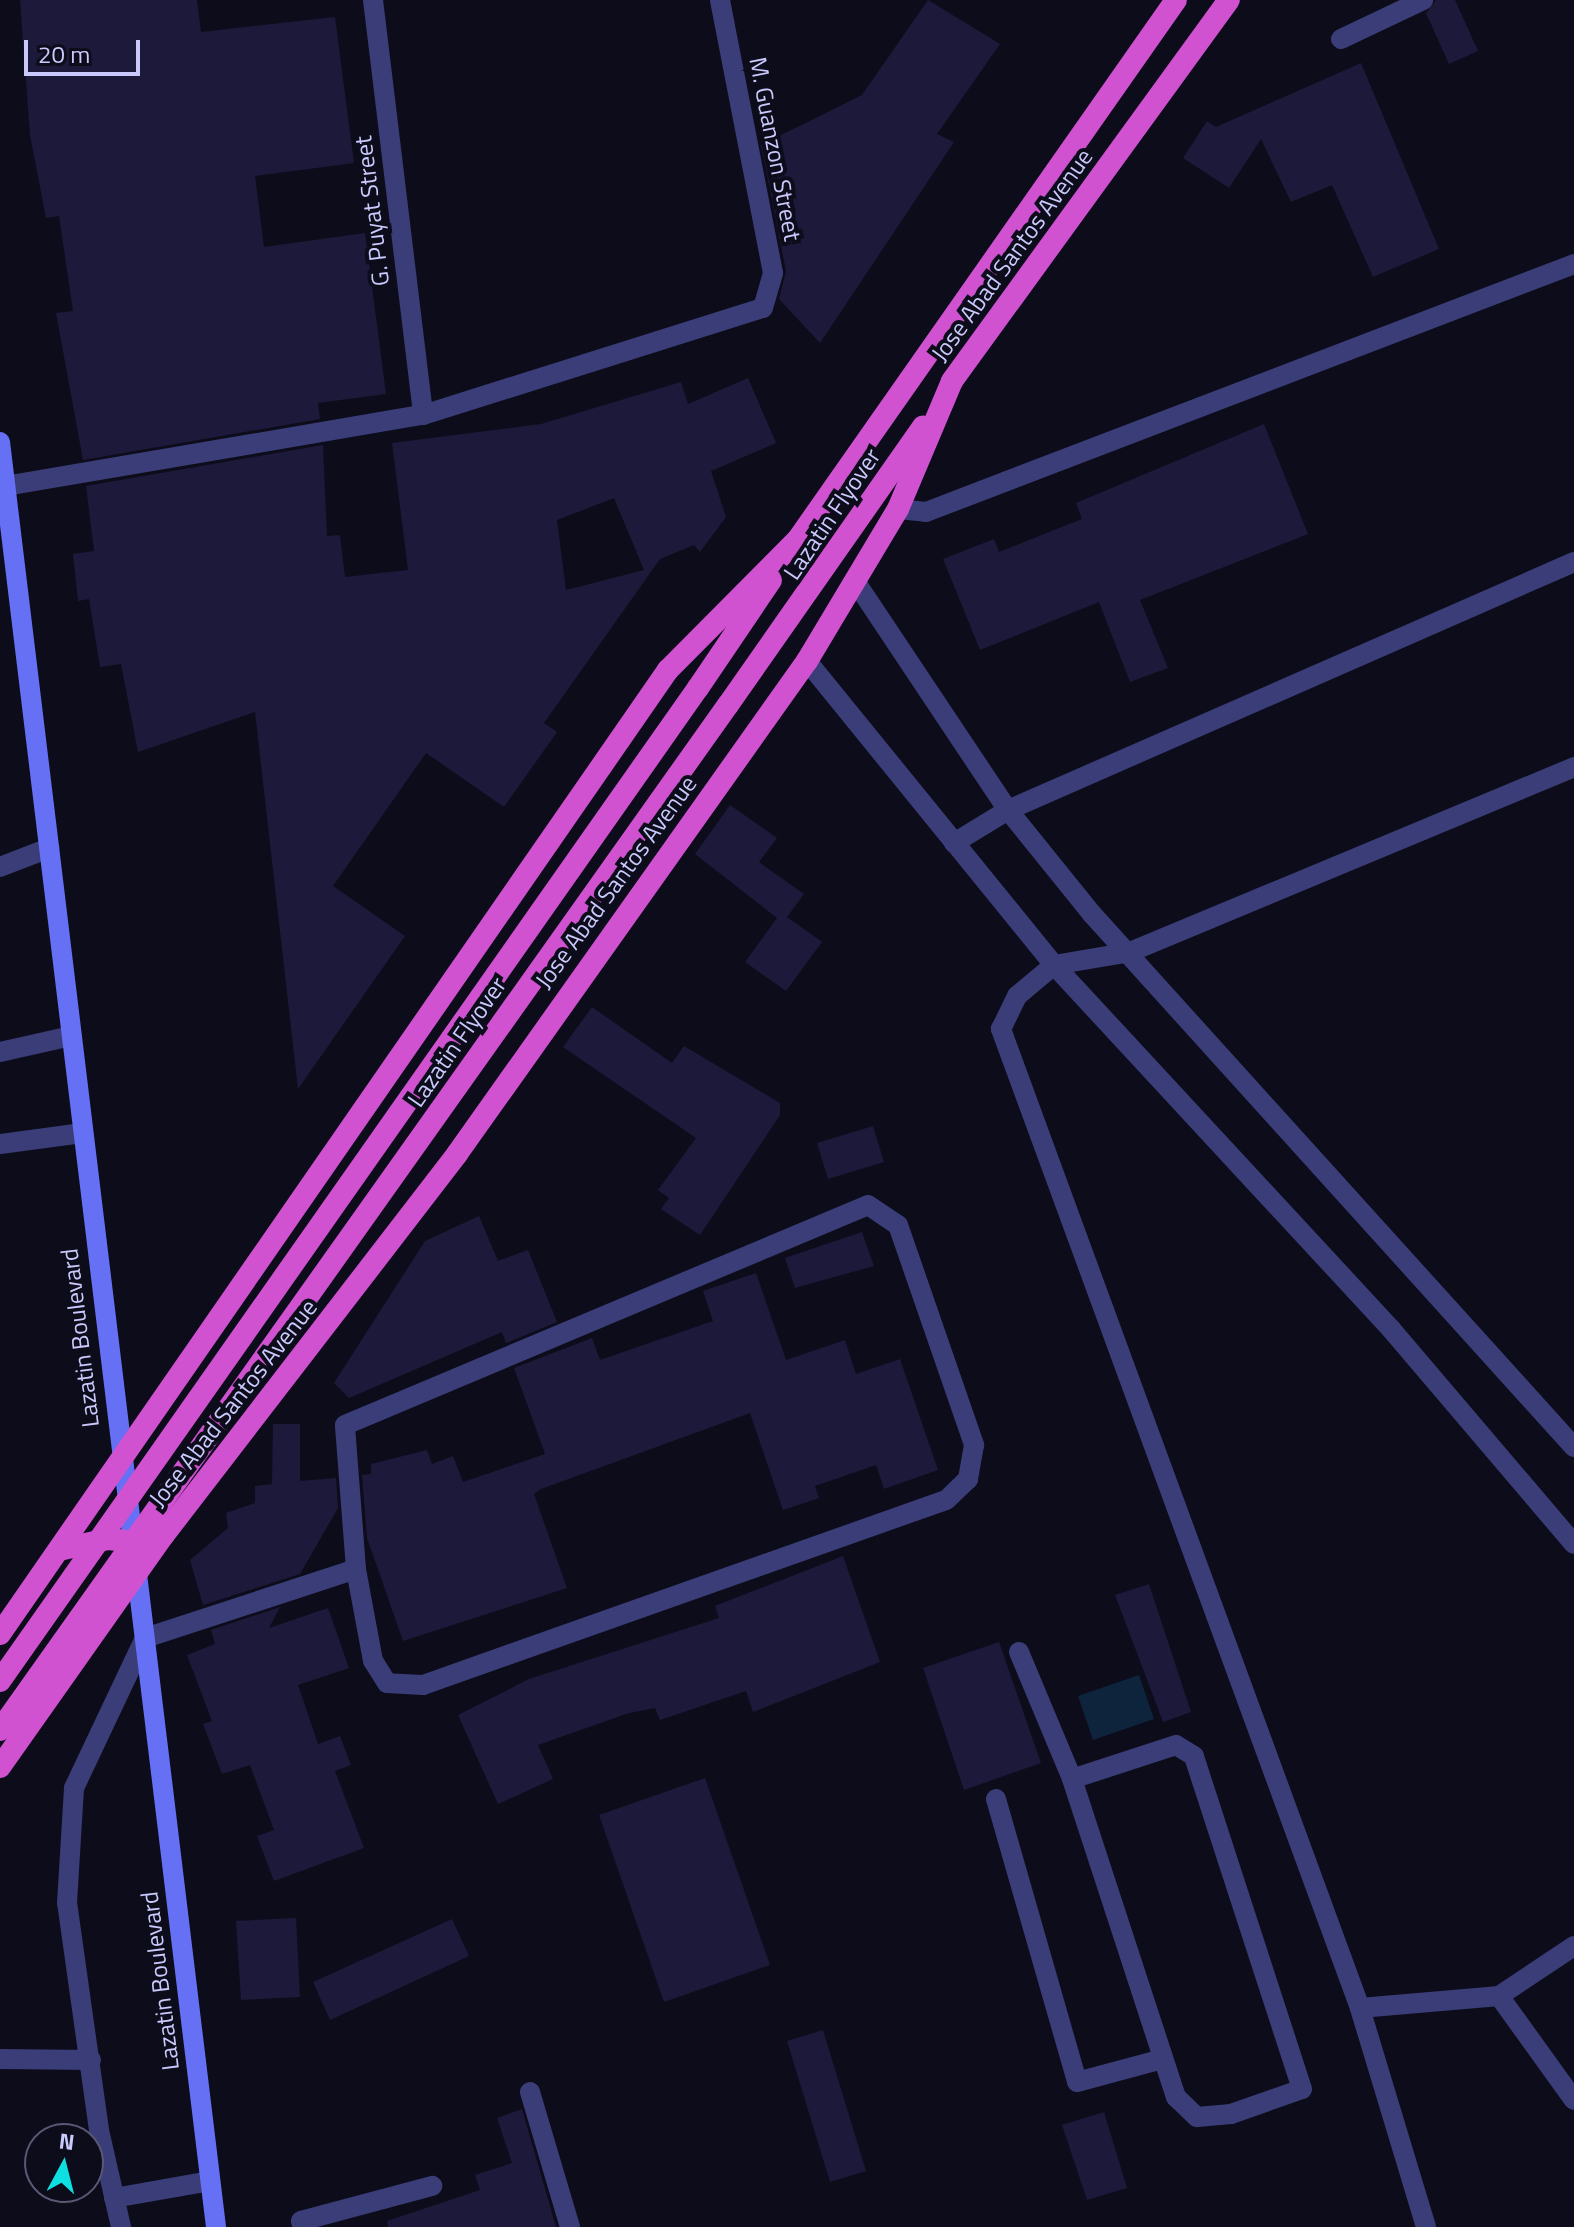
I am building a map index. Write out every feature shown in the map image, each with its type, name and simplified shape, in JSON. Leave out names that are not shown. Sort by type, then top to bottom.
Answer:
[{"type":"highway","name":"Jose Abad Santos Avenue","points":[[0,1634],[668,670],[798,539],[1176,0]]},
{"type":"highway","name":"Jose Abad Santos Avenue","points":[[0,1767],[163,1536],[457,1154],[807,661],[857,584],[898,509],[952,381],[1229,0]]},
{"type":"highway","name":"Lazatin Flyover","points":[[0,1730],[728,705],[952,381]]},
{"type":"highway","name":"Lazatin Flyover","points":[[0,1681],[698,688],[798,539]]},
{"type":"highway","points":[[59,1550],[108,1539],[134,1542],[163,1536]]},
{"type":"main road","name":"Lazatin Boulevard","points":[[0,442],[120,1460],[138,1570],[216,2227]]},
{"type":"street","name":"G. Puyat Street","points":[[373,0],[423,415]]},
{"type":"street","name":"M. Guanzon Street","points":[[423,415],[763,308],[773,273],[720,0]]},
{"type":"street","points":[[1341,39],[1423,0]]},
{"type":"street","points":[[898,509],[926,512],[1574,264]]},
{"type":"street","points":[[3,486],[423,415]]},
{"type":"street","points":[[954,843],[1008,810],[1574,562]]},
{"type":"street","points":[[857,584],[1008,810],[1130,952],[1574,1447]]},
{"type":"street","points":[[807,661],[1054,965],[1391,1329],[1574,1544]]},
{"type":"street","points":[[1426,2227],[1360,2008],[1001,1029],[1017,996],[1054,965],[1130,952],[1574,767]]},
{"type":"street","points":[[0,867],[49,848]]},
{"type":"street","points":[[0,1052],[71,1036]]},
{"type":"street","points":[[0,1144],[82,1133]]},
{"type":"street","points":[[868,1205],[898,1225],[974,1445],[968,1479],[946,1500],[423,1685],[387,1683],[373,1661],[356,1569],[345,1425],[868,1205]]},
{"type":"street","points":[[121,2227],[67,1903],[74,1788],[145,1638],[356,1569]]},
{"type":"street","points":[[1019,1652],[1072,1779],[1176,2097],[1197,2117],[1231,2114],[1302,2089],[1194,1756],[1176,1745],[1072,1779]]},
{"type":"street","points":[[996,1799],[1077,2082],[1163,2059]]},
{"type":"street","points":[[1360,2008],[1499,1996],[1574,1946]]},
{"type":"street","points":[[1499,1996],[1574,2100]]},
{"type":"street","points":[[0,2059],[91,2060]]},
{"type":"street","points":[[530,2092],[570,2227]]},
{"type":"street","points":[[114,2198],[210,2181]]},
{"type":"street","points":[[303,2227],[301,2221],[432,2186]]},
{"type":"water","points":[[1139,1675],[1154,1719],[1093,1740],[1078,1696]]},
{"type":"building","points":[[20,0],[197,0],[201,32],[335,17],[354,163],[255,176],[264,247],[365,233],[386,394],[318,403],[320,419],[83,460],[56,313],[73,311],[59,216],[46,218],[30,135]]},
{"type":"building","points":[[928,0],[1000,44],[937,134],[954,142],[820,343],[779,299],[786,271],[761,145],[862,95]]},
{"type":"building","points":[[1436,0],[1455,0],[1478,51],[1449,64],[1426,13]]},
{"type":"building","points":[[1361,63],[1439,249],[1373,277],[1332,185],[1291,202],[1261,139],[1229,188],[1183,158],[1207,121],[1216,127]]},
{"type":"building","points":[[748,378],[776,443],[711,471],[726,517],[700,552],[694,545],[660,559],[544,723],[557,732],[504,807],[426,753],[333,886],[405,936],[298,1089],[255,712],[138,752],[121,664],[100,667],[89,599],[78,601],[73,554],[94,551],[86,486],[323,445],[327,536],[340,535],[345,577],[408,570],[392,443],[541,424],[681,382],[688,404]],"holes":[[[614,498],[644,570],[566,590],[557,520]]]},
{"type":"building","points":[[1264,424],[1308,534],[1140,600],[1168,668],[1130,682],[1099,602],[980,650],[943,559],[994,539],[999,552],[1082,519],[1076,503]]},
{"type":"building","points":[[730,805],[777,838],[759,862],[804,894],[787,917],[822,942],[786,991],[745,962],[777,918],[695,854]]},
{"type":"building","points":[[592,1007],[672,1063],[684,1046],[780,1103],[780,1115],[700,1235],[661,1209],[669,1198],[658,1190],[696,1138],[563,1047]]},
{"type":"building","points":[[873,1126],[884,1162],[828,1179],[817,1143]]},
{"type":"building","points":[[479,1216],[498,1261],[528,1250],[557,1322],[506,1343],[502,1332],[349,1398],[334,1383],[425,1241]]},
{"type":"building","points":[[862,1232],[874,1266],[795,1288],[785,1258]]},
{"type":"building","points":[[756,1273],[786,1360],[845,1340],[856,1374],[900,1359],[938,1470],[884,1489],[876,1465],[815,1486],[819,1498],[783,1510],[750,1413],[541,1489],[534,1494],[567,1588],[403,1641],[367,1538],[362,1475],[371,1474],[371,1464],[427,1450],[432,1464],[453,1456],[463,1482],[545,1454],[514,1368],[592,1338],[600,1360],[713,1321],[703,1291]]},
{"type":"building","points":[[273,1424],[300,1424],[300,1481],[336,1478],[338,1508],[300,1574],[203,1605],[190,1560],[228,1528],[226,1513],[255,1503],[255,1486],[272,1484]]},
{"type":"building","points":[[843,1556],[880,1662],[753,1712],[746,1691],[660,1720],[655,1708],[629,1713],[538,1745],[553,1779],[498,1804],[458,1715],[529,1679],[719,1618],[715,1606]]},
{"type":"building","points":[[1149,1584],[1191,1712],[1163,1722],[1115,1595]]},
{"type":"building","points":[[280,1607],[269,1628],[328,1608],[349,1668],[298,1685],[318,1744],[340,1736],[351,1765],[335,1771],[364,1848],[274,1881],[257,1836],[274,1830],[250,1765],[222,1774],[203,1724],[212,1721],[187,1655],[215,1644],[211,1630]]},
{"type":"building","points":[[999,1642],[1041,1763],[964,1790],[923,1668]]},
{"type":"building","points":[[705,1778],[770,1965],[664,2002],[599,1815]]},
{"type":"building","points":[[296,1918],[300,1997],[241,2000],[236,1921]]},
{"type":"building","points":[[452,1919],[469,1956],[330,2020],[313,1982]]},
{"type":"building","points":[[823,2030],[866,2171],[830,2182],[787,2041]]},
{"type":"building","points":[[522,2109],[556,2227],[388,2227],[387,2221],[480,2190],[475,2175],[512,2163],[497,2118]]},
{"type":"building","points":[[1104,2112],[1127,2188],[1087,2200],[1062,2125]]}]
